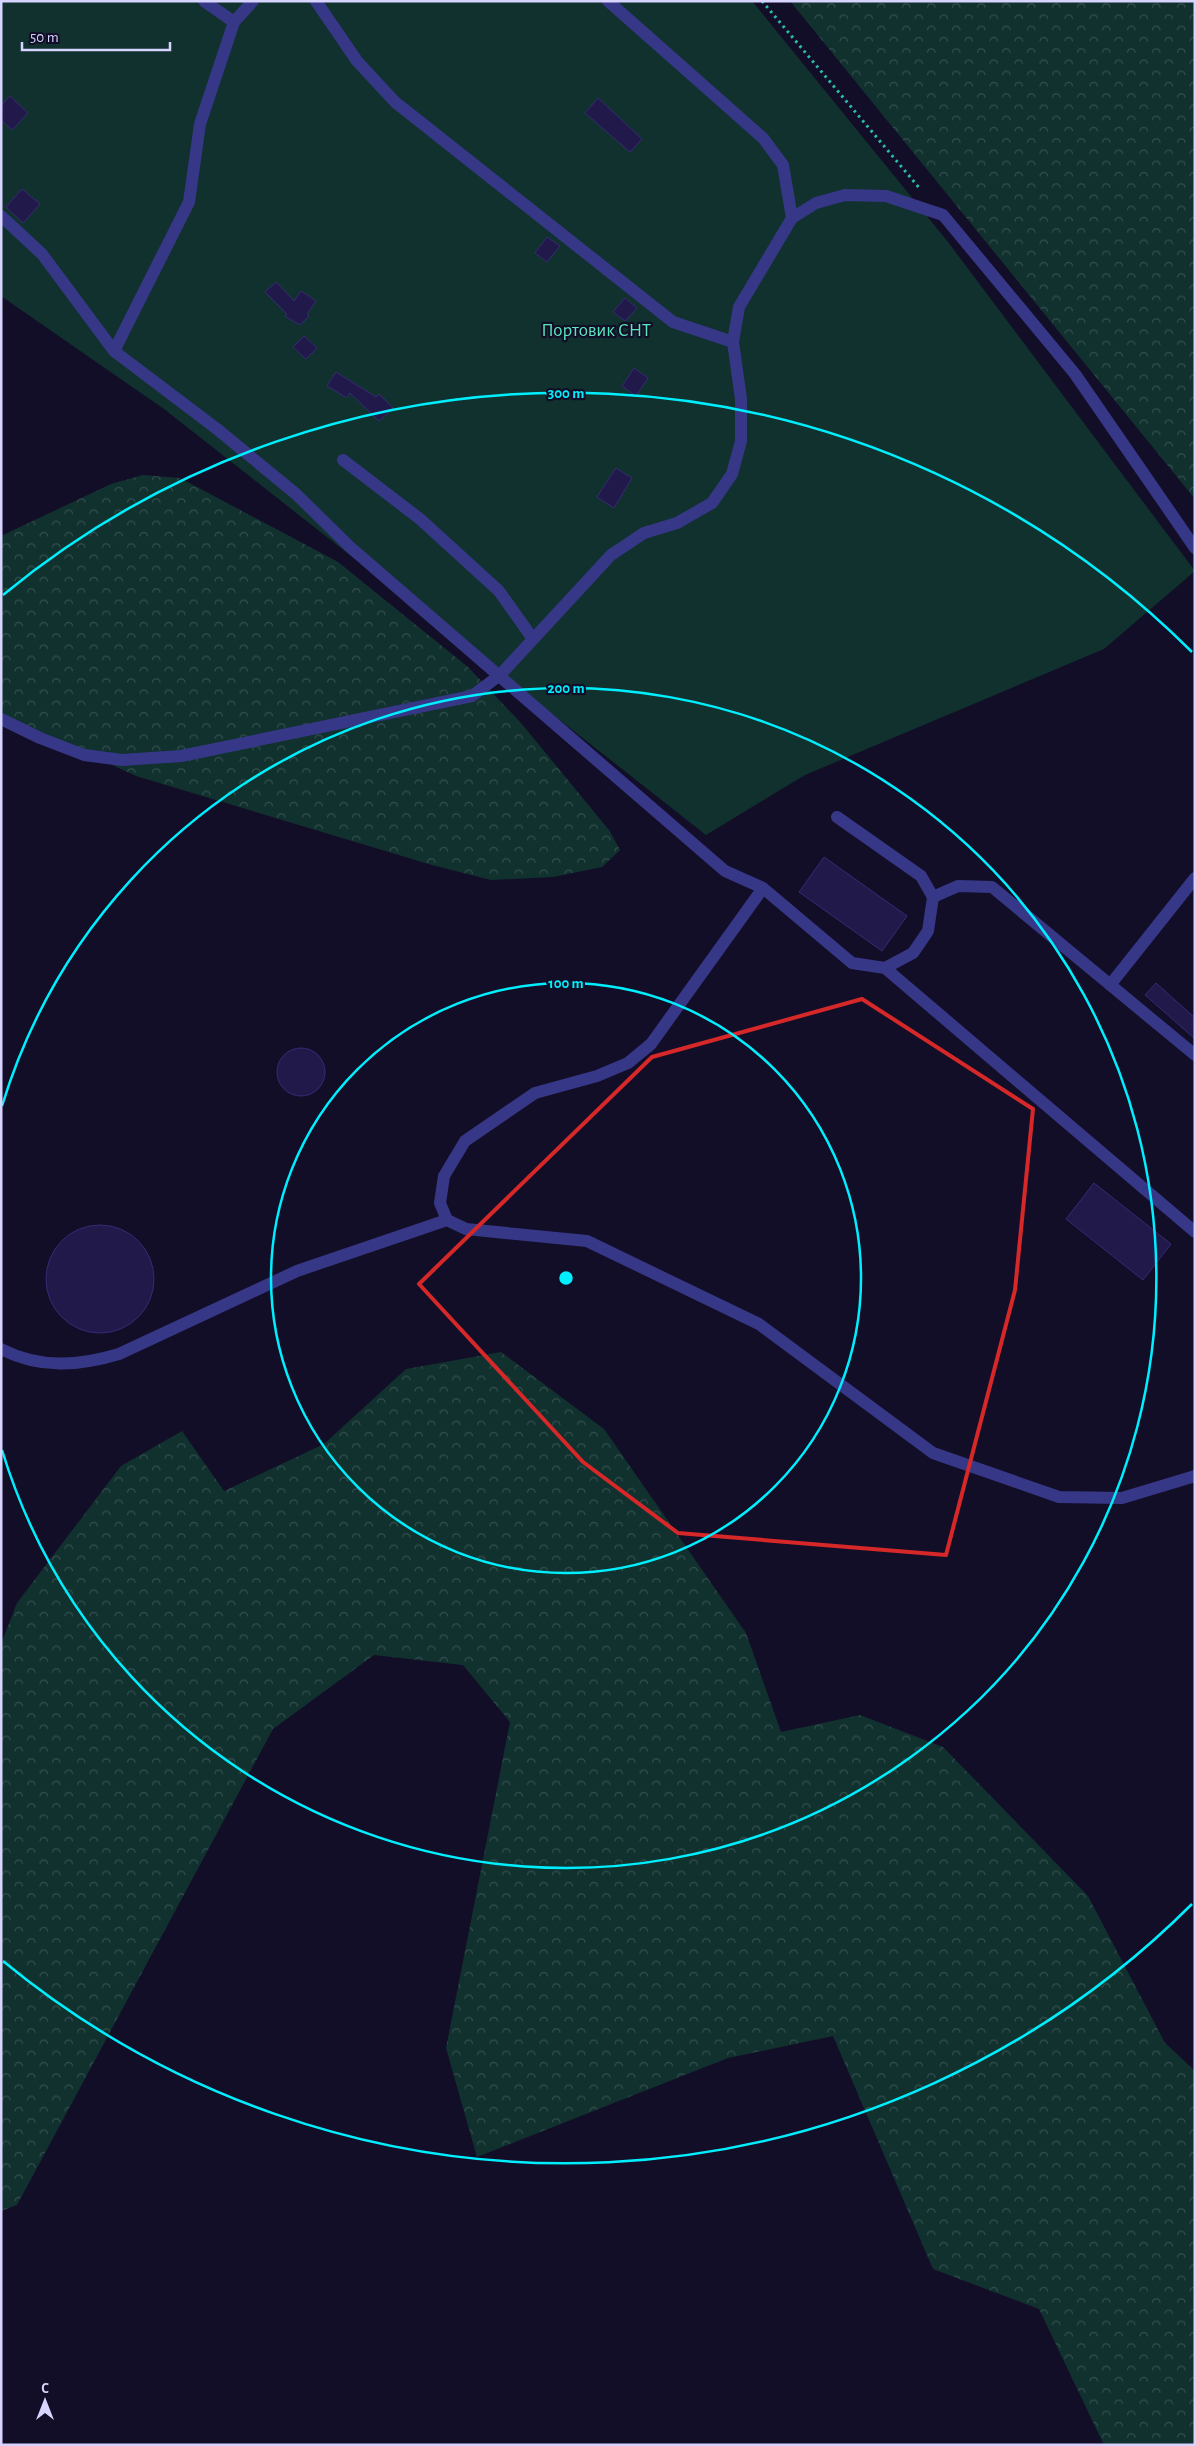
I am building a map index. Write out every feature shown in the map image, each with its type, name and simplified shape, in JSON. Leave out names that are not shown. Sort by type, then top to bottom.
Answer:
[{"type":"street","points":[[204,1],[234,22]]},
{"type":"street","points":[[114,351],[189,202],[200,124],[234,22],[253,1]]},
{"type":"street","points":[[316,1],[357,60],[395,102],[672,322],[733,342]]},
{"type":"street","points":[[608,1],[762,138],[783,165],[792,218]]},
{"type":"street","points":[[1,719],[40,738],[84,755],[122,760],[181,756],[472,696],[500,676],[611,556],[644,532],[677,523],[712,503],[732,474],[741,441],[741,400],[733,342],[739,307],[792,218],[816,203],[845,195],[886,196],[943,215],[1074,374],[1195,548]]},
{"type":"street","points":[[1,216],[42,254],[114,351],[216,429],[296,494],[350,547],[725,871],[763,888],[852,963],[885,968],[1195,1232]]},
{"type":"street","points":[[343,460],[420,520],[499,591],[533,639]]},
{"type":"street","points":[[837,817],[921,876],[933,897],[928,931],[918,946],[913,953],[885,968]]},
{"type":"street","points":[[1110,985],[1195,878]]},
{"type":"street","points":[[933,897],[958,886],[992,887],[1195,1055]]},
{"type":"street","points":[[763,888],[651,1044],[628,1063],[597,1076],[535,1093],[465,1141],[444,1176],[440,1202],[447,1220],[466,1229],[587,1241],[759,1324],[933,1453],[1058,1497],[1122,1498],[1195,1476]]},
{"type":"street","points":[[1,1348],[39,1363],[67,1365],[91,1362],[119,1354],[296,1271],[447,1220]]},
{"type":"path","points":[[762,1],[924,193]]},
{"type":"highlighted area","points":[[862,999],[1033,1109],[1015,1290],[946,1555],[678,1533],[583,1462],[419,1284],[652,1057]]},
{"type":"green space","name":"Портовик СНТ","points":[[1,1],[752,1],[948,242],[1195,571],[1104,649],[805,775],[706,835],[164,409],[1,296]]},
{"type":"green space","points":[[790,1],[1195,1],[1195,499]]},
{"type":"green space","points":[[143,475],[180,478],[338,562],[468,667],[521,723],[609,830],[620,850],[602,867],[553,877],[491,880],[432,865],[136,776],[1,714],[1,536],[111,484]]},
{"type":"green space","points":[[501,1352],[604,1429],[746,1633],[781,1732],[860,1715],[943,1747],[1088,1896],[1165,2043],[1195,2071],[1195,2445],[1104,2445],[1039,2309],[933,2269],[833,2036],[728,2058],[477,2157],[446,2048],[510,1722],[463,1665],[374,1655],[273,1729],[17,2205],[1,2211],[1,1644],[17,1603],[121,1466],[182,1431],[224,1491],[324,1444],[406,1369]]},
{"type":"building","points":[[10,96],[28,113],[12,130],[1,120],[1,106]]},
{"type":"building","points":[[598,98],[642,139],[630,152],[585,113]]},
{"type":"building","points":[[22,189],[40,204],[23,223],[6,207]]},
{"type":"building","points":[[547,237],[560,246],[547,262],[535,253]]},
{"type":"building","points":[[276,282],[294,301],[301,291],[316,301],[307,314],[309,316],[300,325],[285,316],[287,314],[265,292]]},
{"type":"building","points":[[625,298],[637,308],[625,321],[613,312]]},
{"type":"building","points":[[304,336],[317,348],[306,359],[293,347]]},
{"type":"building","points":[[634,368],[648,378],[636,396],[622,386]]},
{"type":"building","points":[[336,372],[376,397],[379,394],[393,408],[379,421],[350,393],[347,398],[327,386]]},
{"type":"building","points":[[616,468],[632,478],[614,508],[597,497]]},
{"type":"building","points":[[824,857],[907,916],[882,951],[799,892]]},
{"type":"building","points":[[1156,983],[1195,1018],[1195,1039],[1145,995]]},
{"type":"building","points":[[296,1048],[306,1048],[315,1052],[321,1058],[324,1063],[324,1081],[315,1092],[306,1096],[296,1096],[287,1092],[281,1086],[277,1077],[277,1067],[281,1058],[287,1052]]},
{"type":"building","points":[[1094,1183],[1171,1244],[1143,1280],[1066,1219]]},
{"type":"building","points":[[100,1225],[121,1229],[139,1240],[150,1258],[154,1279],[150,1300],[139,1318],[121,1329],[100,1333],[79,1329],[61,1318],[50,1300],[46,1279],[50,1258],[61,1240],[79,1229]]}]
